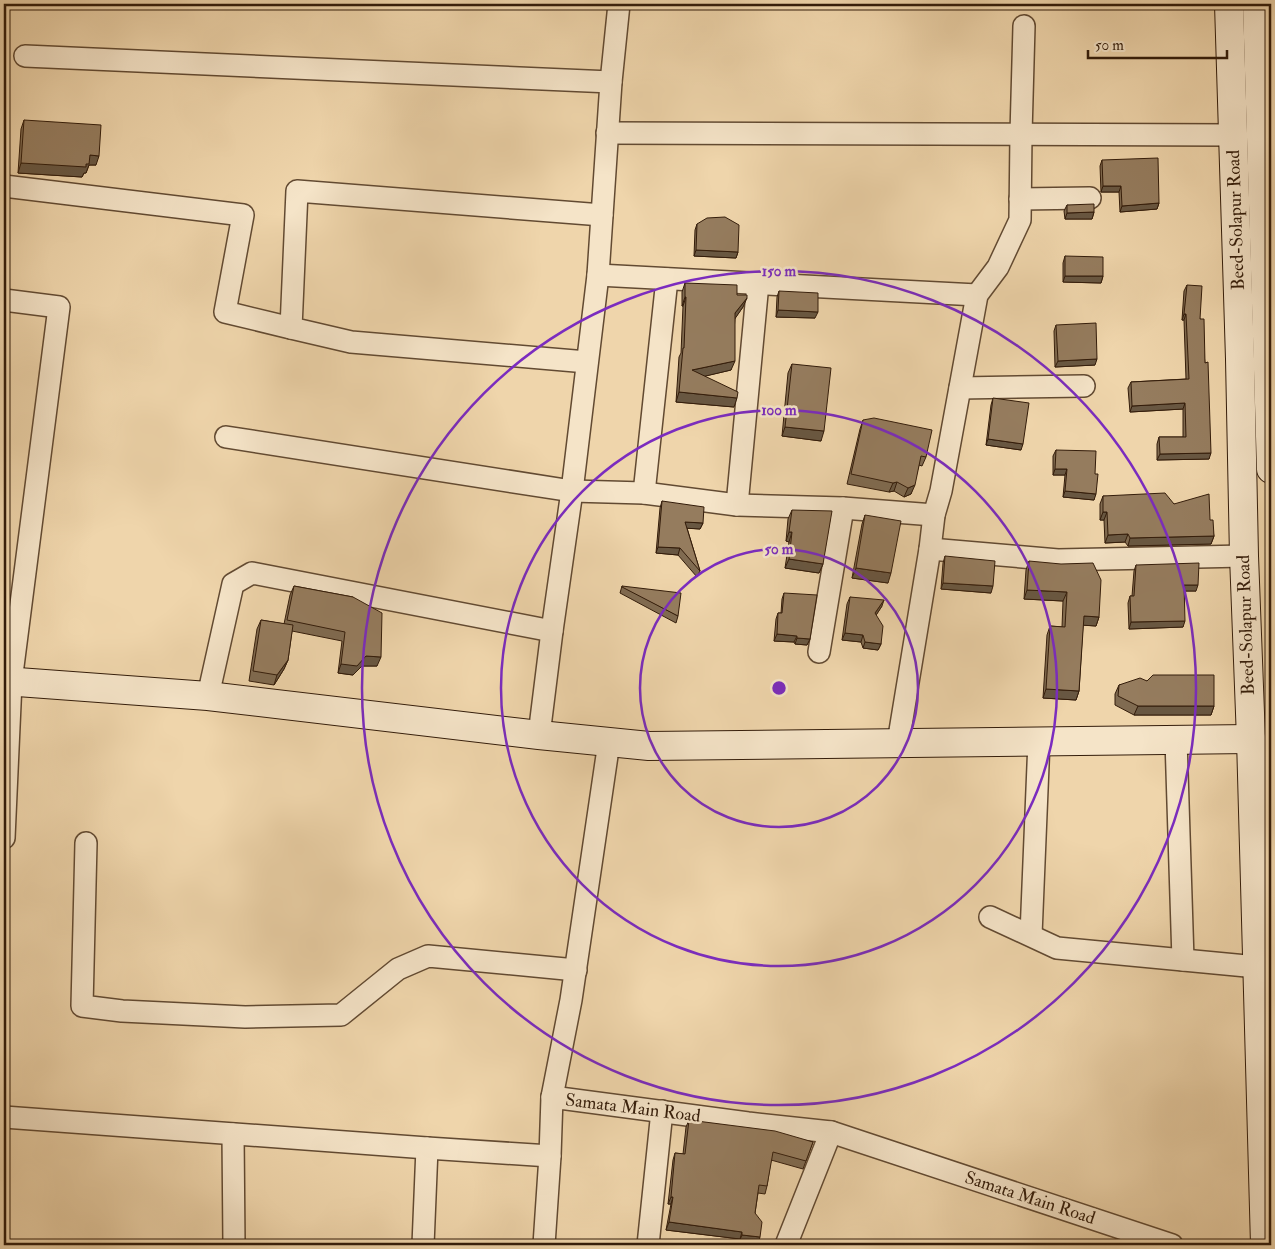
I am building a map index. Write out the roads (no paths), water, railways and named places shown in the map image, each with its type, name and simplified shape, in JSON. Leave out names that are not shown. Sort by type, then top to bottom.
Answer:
[{"type":"main road","name":"Beed-Solapur Road","points":[[1229,4],[1265,1245]]},
{"type":"main road","name":"Beed-Solapur Road","points":[[1257,4],[1265,34],[1271,469]]},
{"type":"main road","points":[[8,682],[208,696],[648,746],[1251,739]]},
{"type":"street","points":[[539,735],[572,491],[598,275],[607,133],[619,4]]},
{"type":"street","points":[[898,743],[934,515],[977,295],[998,267],[1020,220],[1020,134],[1024,26]]},
{"type":"street","points":[[25,56],[611,82]]},
{"type":"street","points":[[607,133],[1233,135]]},
{"type":"street","points":[[4,186],[243,215],[224,312],[351,342],[587,362]]},
{"type":"street","points":[[291,328],[297,191],[602,215]]},
{"type":"street","points":[[1020,199],[1090,198]]},
{"type":"street","points":[[598,275],[977,295]]},
{"type":"street","points":[[644,493],[667,279]]},
{"type":"street","points":[[737,505],[758,283]]},
{"type":"street","points":[[4,300],[59,307],[8,682],[4,838]]},
{"type":"street","points":[[960,388],[1084,386]]},
{"type":"street","points":[[226,437],[572,491],[644,493],[737,505],[843,508],[934,515]]},
{"type":"street","points":[[819,652],[843,508]]},
{"type":"street","points":[[930,549],[1058,560],[1244,556]]},
{"type":"street","points":[[208,696],[233,584],[252,573],[552,631]]},
{"type":"street","points":[[1176,740],[1183,960]]},
{"type":"street","points":[[1031,935],[1039,741]]},
{"type":"street","points":[[552,1097],[576,970],[609,742]]},
{"type":"street","points":[[86,843],[82,1006],[122,1011],[245,1017],[341,1015],[398,969],[428,956],[576,970]]},
{"type":"street","points":[[990,917],[1057,948],[1257,967]]},
{"type":"street","name":"Samata Main Road","points":[[544,1245],[552,1097],[831,1132],[1172,1245]]},
{"type":"street","points":[[648,1245],[662,1112]]},
{"type":"street","points":[[4,1117],[550,1156]]},
{"type":"street","points":[[786,1245],[831,1132]]},
{"type":"street","points":[[233,1134],[234,1245]]},
{"type":"street","points":[[423,1245],[427,1148]]}]
